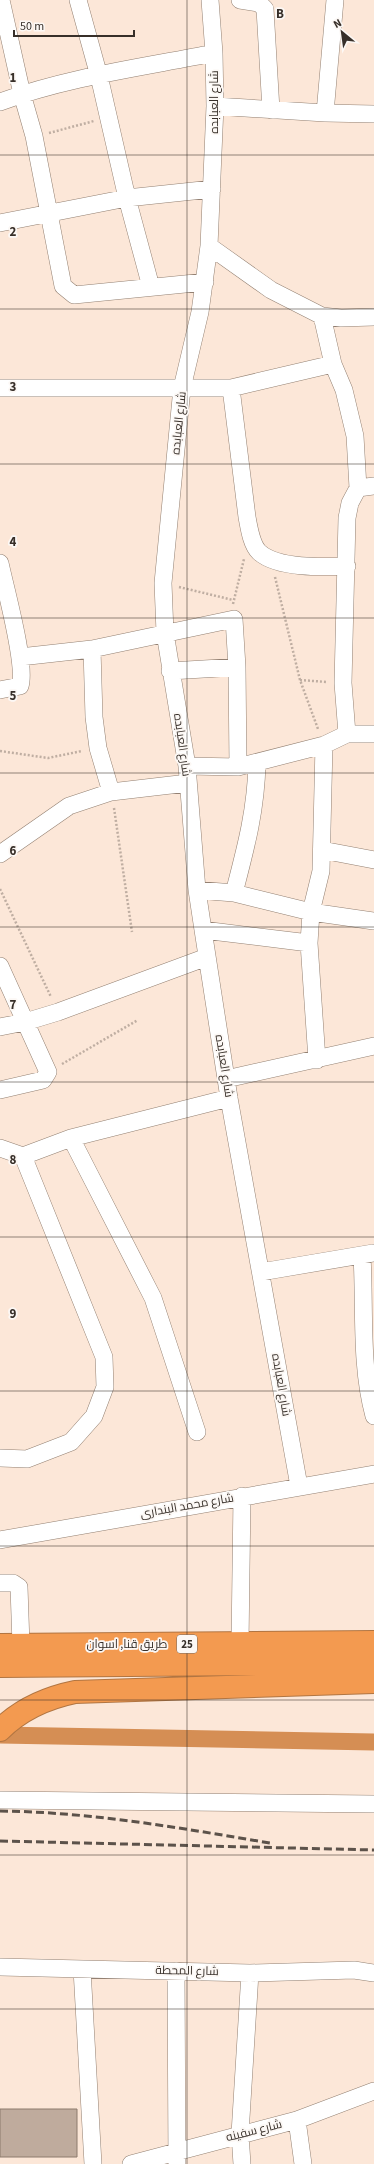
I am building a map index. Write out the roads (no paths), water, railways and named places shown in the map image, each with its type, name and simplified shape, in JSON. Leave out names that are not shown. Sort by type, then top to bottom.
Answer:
[{"type":"highway","name":"طريق قنا, اسوان","points":[[10,1644],[240,1644],[374,1642]]},
{"type":"highway","points":[[10,1644],[11,1666]]},
{"type":"highway","name":"طريق قنا, اسوان","points":[[11,1666],[374,1663]]},
{"type":"highway","points":[[0,1730],[26,1709],[42,1701],[75,1692],[275,1684],[374,1682]]},
{"type":"street","points":[[1,0],[22,94],[34,136],[63,286],[67,291],[74,295],[204,282]]},
{"type":"street","points":[[78,0],[99,76],[127,198],[150,287]]},
{"type":"street","name":"شارع العبابده","points":[[210,0],[214,54],[215,106],[209,246],[194,341],[182,388],[163,583],[165,633],[170,671],[187,766],[197,890],[226,1080],[299,1486]]},
{"type":"street","points":[[240,0],[259,3],[265,9],[271,110]]},
{"type":"street","points":[[325,114],[335,0]]},
{"type":"street","points":[[0,102],[22,94],[99,76],[214,54]]},
{"type":"street","points":[[215,106],[325,114],[374,114]]},
{"type":"street","points":[[0,223],[49,212],[127,198],[212,189]]},
{"type":"street","points":[[209,246],[271,290],[322,316],[341,318],[374,317]]},
{"type":"street","points":[[322,316],[333,364],[344,390],[351,415],[366,487],[350,503],[347,518],[343,683],[347,734]]},
{"type":"street","points":[[0,388],[231,388],[333,364]]},
{"type":"street","points":[[231,388],[247,517],[252,536],[265,555],[317,567],[347,566]]},
{"type":"street","points":[[0,563],[20,657],[22,679],[20,686],[0,690]]},
{"type":"street","points":[[20,657],[92,649],[234,619],[237,667],[238,767]]},
{"type":"street","points":[[92,649],[94,709],[98,748],[111,792]]},
{"type":"street","points":[[170,671],[237,667]]},
{"type":"street","points":[[187,766],[238,767],[324,745],[347,734],[374,734]]},
{"type":"street","points":[[317,1060],[309,943],[311,912],[321,871],[324,745]]},
{"type":"street","points":[[234,893],[249,837],[256,795],[257,763]]},
{"type":"street","points":[[0,854],[70,806],[111,792],[188,783]]},
{"type":"street","points":[[322,850],[374,860]]},
{"type":"street","points":[[197,890],[234,893],[311,912],[374,921]]},
{"type":"street","points":[[203,930],[309,943]]},
{"type":"street","points":[[0,1027],[25,1022],[58,1012],[207,958]]},
{"type":"street","points":[[0,1090],[43,1080],[48,1072],[1,971]]},
{"type":"street","points":[[226,1080],[374,1046]]},
{"type":"street","points":[[0,1148],[23,1156],[71,1138],[229,1098]]},
{"type":"street","points":[[71,1138],[152,1298],[197,1432]]},
{"type":"street","points":[[0,1458],[27,1460],[71,1442],[94,1416],[106,1387],[104,1357],[23,1156]]},
{"type":"street","points":[[261,1272],[368,1254],[365,1365],[374,1416]]},
{"type":"street","name":"شارع محمد البندارى","points":[[0,1540],[242,1496],[374,1474]]},
{"type":"street","points":[[240,1644],[242,1496]]},
{"type":"street","points":[[0,1583],[16,1583],[18,1587],[10,1644]]},
{"type":"street","points":[[0,1800],[374,1804]]},
{"type":"street","name":"شارع المحطة","points":[[0,1967],[250,1973],[354,1970],[374,1973]]},
{"type":"street","points":[[82,1969],[93,2164]]},
{"type":"street","points":[[176,1971],[177,2157]]},
{"type":"street","points":[[242,2164],[240,2134],[250,1973]]},
{"type":"street","name":"شارع سفينه","points":[[131,2164],[177,2157],[240,2134],[297,2120],[374,2091]]},
{"type":"street","points":[[297,2120],[303,2164]]},
{"type":"waterway","points":[[0,1735],[374,1742]]},
{"type":"railway","points":[[0,1811],[68,1814],[102,1818],[270,1843]]},
{"type":"railway","points":[[0,1841],[374,1850]]}]
